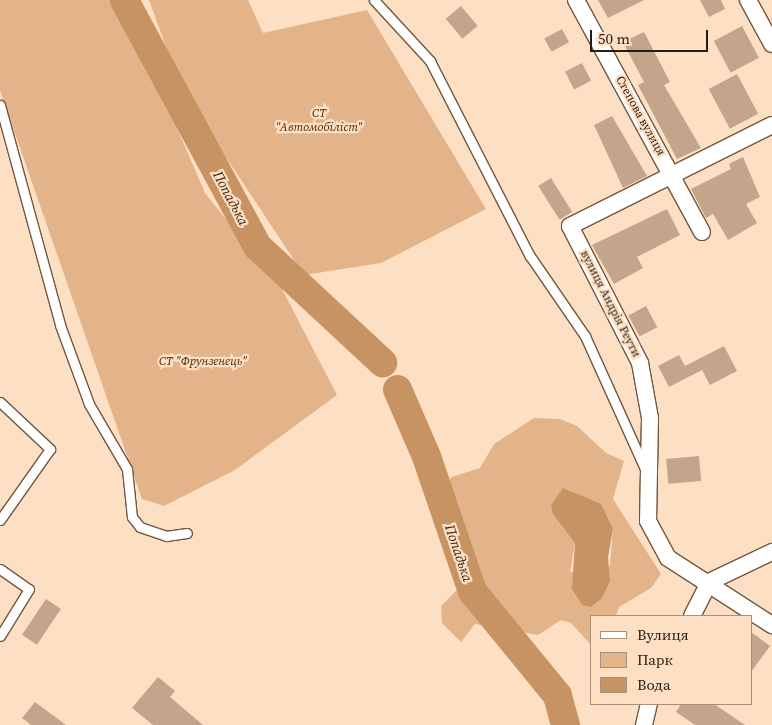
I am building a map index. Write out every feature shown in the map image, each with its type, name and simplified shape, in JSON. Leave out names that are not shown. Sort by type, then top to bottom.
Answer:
[{"type":"street","name":"Степова вулиця","points":[[576,0],[702,232]]},
{"type":"street","points":[[748,0],[772,44]]},
{"type":"street","name":"вулиця Андрія Реути","points":[[772,125],[570,226],[640,363],[650,418],[646,471],[648,521],[668,558],[709,582],[772,624]]},
{"type":"street","points":[[692,615],[709,582],[772,552]]},
{"type":"street","points":[[644,725],[649,705]]},
{"type":"lane","points":[[374,0],[430,61],[530,256],[585,336],[646,471]]},
{"type":"lane","points":[[0,105],[60,325],[89,404],[127,469],[132,517],[140,527],[166,536],[186,532]]},
{"type":"lane","points":[[0,402],[50,449],[0,520]]},
{"type":"lane","points":[[0,569],[29,589],[0,636]]},
{"type":"green space","name":"СТ \"Фрунзенець\"","points":[[0,0],[117,0],[140,42],[205,193],[282,289],[337,395],[235,470],[164,506],[142,499],[0,90]]},
{"type":"green space","name":"СТ \"Автомобіліст\"","points":[[149,0],[248,0],[263,33],[367,10],[486,209],[381,263],[304,275],[182,91]]},
{"type":"green space","points":[[534,418],[560,419],[577,426],[606,453],[624,461],[613,499],[661,574],[651,588],[619,607],[616,615],[590,615],[590,644],[571,623],[561,620],[538,635],[475,624],[461,642],[442,623],[441,606],[468,579],[473,562],[446,525],[434,499],[452,477],[480,468],[494,444]],"holes":[[[551,505],[613,529],[610,566],[570,572],[575,543]]]},
{"type":"water","points":[[563,488],[601,504],[613,529],[608,557],[610,581],[602,598],[591,607],[582,605],[572,589],[575,543],[553,514],[551,505]]},
{"type":"building","points":[[598,0],[644,0],[608,18]]},
{"type":"building","points":[[700,0],[721,0],[725,9],[709,17]]},
{"type":"building","points":[[461,6],[478,26],[462,39],[446,19]]},
{"type":"building","points":[[742,26],[759,58],[731,73],[714,41]]},
{"type":"building","points":[[562,29],[569,42],[551,52],[544,38]]},
{"type":"building","points":[[644,32],[670,82],[664,85],[701,148],[677,159],[638,85],[644,82],[623,42]]},
{"type":"building","points":[[582,63],[591,81],[574,89],[565,72]]},
{"type":"building","points":[[737,74],[758,114],[730,129],[709,89]]},
{"type":"building","points":[[612,116],[647,176],[623,188],[594,125]]},
{"type":"building","points":[[743,157],[760,197],[746,204],[757,223],[728,240],[713,214],[706,218],[691,189],[731,169],[729,164]]},
{"type":"building","points":[[551,178],[572,212],[559,220],[538,186]]},
{"type":"building","points":[[667,209],[680,235],[637,257],[643,268],[614,284],[592,245]]},
{"type":"building","points":[[646,306],[657,327],[640,337],[628,315]]},
{"type":"building","points":[[724,346],[737,371],[710,385],[702,370],[669,387],[658,366],[679,355],[685,366]]},
{"type":"building","points":[[699,456],[701,481],[668,484],[666,459]]},
{"type":"building","points":[[46,599],[61,609],[37,645],[22,635]]},
{"type":"building","points":[[752,633],[770,646],[752,671]]},
{"type":"building","points":[[158,677],[175,691],[170,697],[203,725],[153,725],[132,708]]},
{"type":"building","points":[[35,702],[66,725],[31,725],[22,718]]},
{"type":"building","points":[[680,705],[715,705],[745,725],[695,725],[676,712]]},
{"type":"waterway","name":"Попадька","points":[[124,0],[257,246],[382,362]]},
{"type":"waterway","name":"Попадька","points":[[397,389],[426,456],[472,591],[557,695],[565,725]]}]
